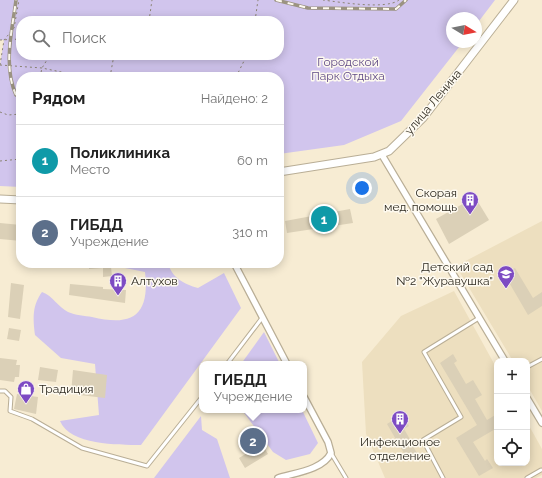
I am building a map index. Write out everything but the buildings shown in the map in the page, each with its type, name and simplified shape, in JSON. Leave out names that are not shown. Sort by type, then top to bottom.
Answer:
[{"type":"street","name":"улица Ленина","points":[[284,171],[382,155],[389,151],[423,118],[514,0]]},
{"type":"street","points":[[382,155],[503,358]]},
{"type":"street","points":[[0,199],[16,200]]},
{"type":"street","points":[[237,268],[285,361]]},
{"type":"street","points":[[278,478],[320,464],[329,458],[331,453],[328,442],[307,403]]},
{"type":"street","points":[[530,403],[542,423]]},
{"type":"lane","points":[[228,361],[262,318]]},
{"type":"lane","points":[[443,478],[423,440],[461,417],[424,352],[479,318]]},
{"type":"lane","points":[[530,365],[542,359]]},
{"type":"lane","points":[[0,390],[5,391],[11,397],[10,411],[32,419],[82,448],[147,466],[199,401]]},
{"type":"lane","points":[[331,453],[346,478]]},
{"type":"lane","points":[[527,478],[541,470]]},
{"type":"path","points":[[16,16],[19,0]]},
{"type":"path","points":[[150,16],[152,0]]},
{"type":"path","points":[[255,16],[258,0]]},
{"type":"path","points":[[323,0],[381,4],[396,2],[399,0]]},
{"type":"path","points":[[16,17],[14,28],[4,40],[0,65],[42,68],[61,72]]},
{"type":"path","points":[[0,40],[16,39]]},
{"type":"path","points":[[41,72],[47,60]]},
{"type":"path","points":[[111,72],[113,60]]},
{"type":"path","points":[[238,72],[244,60]]},
{"type":"path","points":[[0,112],[8,115],[16,114]]},
{"type":"path","points":[[0,161],[16,159]]},
{"type":"shaded area","name":"Детский сад №2 \"Журавушка\"","points":[[542,221],[542,411],[530,390],[530,358],[511,358],[456,266]]},
{"type":"shaded area","points":[[454,291],[494,364],[494,466],[530,466],[530,427],[542,449],[542,475],[536,478],[385,478],[366,434],[362,362],[401,316]]},
{"type":"green space","name":"Городской Парк Отдыха","points":[[0,0],[495,0],[482,17],[482,12],[446,12],[446,48],[458,48],[401,121],[344,145],[284,153],[284,72],[16,72],[16,187],[0,186],[0,65],[4,40],[0,40]]},
{"type":"green space","points":[[125,268],[170,268],[172,273],[179,280],[198,288],[224,273],[241,308],[202,361],[199,361],[199,366],[141,445],[108,444],[84,439],[74,435],[65,429],[60,421],[99,415],[95,364],[61,358],[35,335],[34,312],[36,302],[42,292],[49,296],[64,310],[74,314],[106,320],[128,318],[136,314],[141,308],[145,299],[145,272]]},
{"type":"green space","points":[[264,332],[278,361],[243,361]]},
{"type":"green space","points":[[244,413],[303,413],[318,443],[310,454],[286,460],[273,452]]},
{"type":"green space","points":[[201,416],[202,430],[217,439],[230,478],[154,478]]},
{"type":"railway","points":[[16,0],[9,60],[12,84],[16,95]]},
{"type":"railway","points":[[276,0],[308,8],[396,9],[406,0]]},
{"type":"place","name":"Скорая мед. помощь","points":[[470,215]]},
{"type":"place","name":"Поликлиника","points":[[324,219]]},
{"type":"place","name":"Детский сад №2 \"Журавушка\"","points":[[506,289]]},
{"type":"place","name":"Алтухов","points":[[118,296]]},
{"type":"place","name":"Традиция","points":[[26,404]]},
{"type":"place","name":"Инфекционое отделение","points":[[400,434]]},
{"type":"place","name":"ГИБДД","points":[[253,441]]}]
